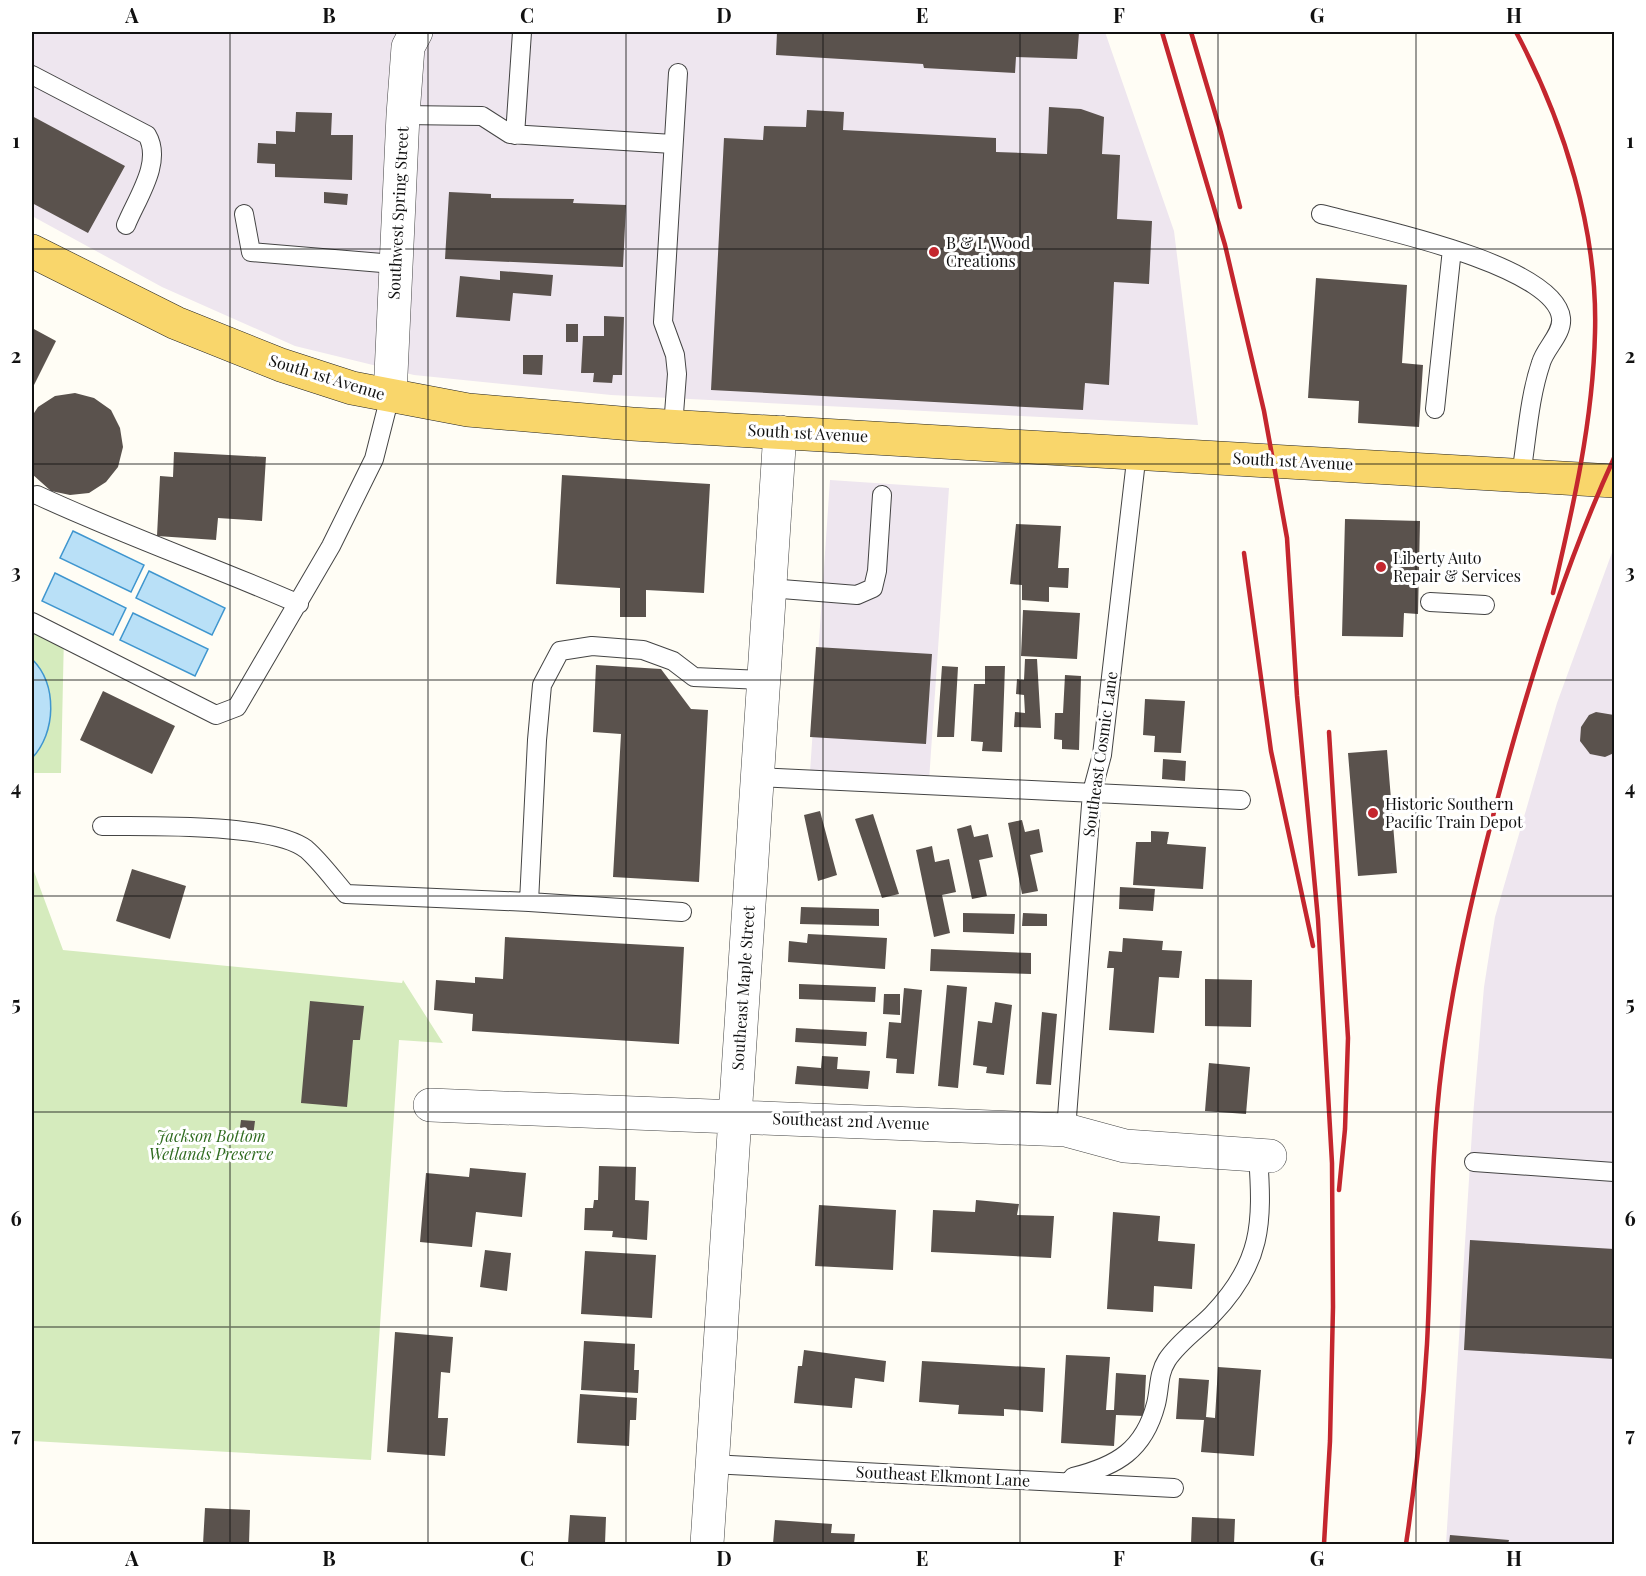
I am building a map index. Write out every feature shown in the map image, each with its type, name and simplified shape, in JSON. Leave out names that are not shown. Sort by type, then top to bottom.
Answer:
[{"type":"main road","name":"South 1st Avenue","points":[[32,251],[176,323],[245,351],[352,388],[468,410],[673,427],[1614,481]]},
{"type":"street","name":"Southwest Spring Street","points":[[390,396],[394,264],[403,116],[408,47],[416,32]]},
{"type":"street","name":"Southeast Maple Street","points":[[707,1545],[780,432]]},
{"type":"street","name":"Southeast 2nd Avenue","points":[[430,1105],[1066,1130],[1125,1146],[1264,1156]]},
{"type":"lane","points":[[515,135],[522,32]]},
{"type":"lane","points":[[673,427],[675,355],[663,322],[678,73]]},
{"type":"lane","points":[[32,75],[147,135],[153,146],[152,164],[126,225]]},
{"type":"lane","points":[[403,116],[482,116],[515,135],[674,144]]},
{"type":"lane","points":[[244,214],[251,252],[394,264]]},
{"type":"lane","points":[[1321,214],[1452,249],[1518,273],[1553,299],[1562,318],[1556,337],[1543,354],[1534,381],[1521,475]]},
{"type":"lane","points":[[1435,409],[1452,249]]},
{"type":"lane","points":[[32,622],[216,715],[237,707],[299,604],[374,459],[390,396]]},
{"type":"lane","name":"Southeast Cosmic Lane","points":[[1066,1130],[1092,792],[1102,755],[1137,452]]},
{"type":"lane","points":[[37,495],[112,530],[216,568],[299,604]]},
{"type":"lane","points":[[769,588],[857,594],[873,588],[877,571],[882,495]]},
{"type":"lane","points":[[1430,602],[1485,605]]},
{"type":"lane","points":[[529,902],[542,685],[560,651],[592,646],[643,650],[673,661],[694,677],[762,680]]},
{"type":"lane","points":[[756,777],[1241,800]]},
{"type":"lane","points":[[102,826],[183,827],[267,834],[305,848],[346,894],[529,902],[682,912]]},
{"type":"lane","points":[[1054,1482],[1094,1472],[1124,1457],[1147,1433],[1156,1402],[1160,1371],[1174,1349],[1211,1315],[1239,1284],[1256,1246],[1262,1203],[1264,1156]]},
{"type":"lane","points":[[1474,1162],[1614,1172]]},
{"type":"lane","name":"Southeast Elkmont Lane","points":[[711,1464],[1174,1488]]},
{"type":"shaded area","points":[[32,32],[1105,32],[1174,231],[1198,425],[611,395],[414,375],[295,346],[162,287],[32,216]]},
{"type":"shaded area","points":[[830,480],[949,488],[929,781],[810,772]]},
{"type":"shaded area","points":[[1614,547],[1614,1544],[1446,1544],[1473,1116],[1484,987],[1495,917],[1557,703]]},
{"type":"green space","points":[[32,633],[64,634],[61,773],[32,773]]},
{"type":"green space","name":"Jackson Bottom Wetlands Preserve","points":[[32,866],[63,950],[402,983],[403,980],[443,1043],[399,1040],[371,1460],[32,1441]]},
{"type":"water","points":[[73,531],[144,565],[131,592],[60,558]]},
{"type":"water","points":[[149,571],[225,608],[212,635],[136,598]]},
{"type":"water","points":[[55,573],[126,608],[113,635],[42,601]]},
{"type":"water","points":[[133,613],[208,649],[195,676],[120,640]]},
{"type":"water","points":[[32,659],[46,682],[51,709],[46,736],[32,758]]},
{"type":"building","points":[[777,32],[1079,32],[1077,59],[1016,57],[1015,73],[924,68],[923,64],[776,55]]},
{"type":"building","name":"B & L Wood Creations","points":[[1049,107],[1081,109],[1104,117],[1102,154],[1120,155],[1117,219],[1152,221],[1149,284],[1114,282],[1109,385],[1085,383],[1083,410],[711,390],[724,138],[763,140],[764,126],[806,127],[807,110],[844,112],[843,130],[996,138],[996,152],[1047,154]]},
{"type":"building","points":[[296,112],[332,113],[331,135],[353,135],[352,180],[275,177],[275,164],[257,163],[258,143],[276,144],[276,131],[295,132]]},
{"type":"building","points":[[32,116],[125,166],[88,233],[32,203]]},
{"type":"building","points":[[324,192],[348,194],[347,205],[324,203]]},
{"type":"building","points":[[449,192],[491,194],[491,198],[574,199],[573,203],[626,205],[623,267],[445,259]]},
{"type":"building","points":[[500,271],[553,275],[551,296],[513,293],[510,321],[456,317],[460,276],[500,280]]},
{"type":"building","points":[[1316,278],[1407,285],[1402,363],[1423,365],[1419,427],[1358,423],[1359,401],[1308,398]]},
{"type":"building","points":[[604,316],[624,317],[622,375],[613,375],[612,383],[593,382],[594,373],[581,373],[583,336],[604,336]]},
{"type":"building","points":[[566,324],[578,324],[578,342],[566,342]]},
{"type":"building","points":[[32,328],[56,341],[32,389]]},
{"type":"building","points":[[523,355],[543,355],[542,375],[523,374]]},
{"type":"building","points":[[75,393],[94,398],[111,410],[120,428],[123,447],[118,467],[106,482],[89,493],[70,495],[51,491],[32,474],[32,416],[38,407],[55,396]]},
{"type":"building","points":[[174,452],[266,457],[262,521],[218,518],[216,540],[157,536],[160,476],[173,477]]},
{"type":"building","points":[[562,475],[710,484],[704,593],[646,590],[646,617],[620,617],[620,588],[556,584]]},
{"type":"building","name":"Liberty Auto Repair & Services","points":[[1345,519],[1420,521],[1418,614],[1404,613],[1403,637],[1342,636]]},
{"type":"building","points":[[1016,524],[1061,526],[1058,568],[1069,568],[1068,588],[1049,587],[1049,602],[1022,600],[1022,585],[1010,584]]},
{"type":"building","points":[[1023,610],[1080,613],[1077,659],[1021,656]]},
{"type":"building","points":[[816,647],[932,654],[926,744],[810,737]]},
{"type":"building","points":[[1025,659],[1037,659],[1041,728],[1014,727],[1015,712],[1025,713],[1024,695],[1016,694],[1017,679],[1024,680]]},
{"type":"building","points":[[596,665],[661,669],[691,709],[708,710],[699,882],[613,877],[621,734],[593,732]]},
{"type":"building","points":[[942,666],[958,667],[954,737],[937,737]]},
{"type":"building","points":[[985,666],[1005,666],[1002,752],[982,751],[983,742],[971,741],[974,684],[985,684]]},
{"type":"building","points":[[1065,675],[1081,676],[1079,750],[1062,749],[1062,740],[1054,739],[1055,713],[1063,713]]},
{"type":"building","points":[[103,691],[175,726],[152,774],[80,740]]},
{"type":"building","points":[[1145,699],[1185,701],[1181,753],[1154,752],[1155,736],[1143,735]]},
{"type":"building","points":[[1596,712],[1614,715],[1614,753],[1605,757],[1590,754],[1580,741],[1581,727],[1589,715]]},
{"type":"building","name":"Historic Southern Pacific Train Depot","points":[[1387,750],[1397,873],[1358,876],[1348,753]]},
{"type":"building","points":[[1163,759],[1186,761],[1185,781],[1162,779]]},
{"type":"building","points":[[820,811],[837,875],[818,881],[804,815]]},
{"type":"building","points":[[873,814],[899,894],[882,898],[855,819]]},
{"type":"building","points":[[1022,820],[1025,832],[1039,829],[1043,852],[1030,855],[1038,891],[1022,894],[1008,823]]},
{"type":"building","points":[[971,825],[974,837],[988,834],[993,857],[979,860],[987,896],[972,899],[957,829]]},
{"type":"building","points":[[1151,831],[1169,832],[1167,844],[1206,847],[1203,889],[1133,885],[1136,842],[1151,842]]},
{"type":"building","points":[[932,846],[935,862],[949,859],[956,892],[942,895],[950,933],[934,937],[916,850]]},
{"type":"building","points":[[132,869],[186,886],[170,939],[116,921]]},
{"type":"building","points":[[1120,887],[1155,889],[1153,911],[1119,909]]},
{"type":"building","points":[[801,907],[879,909],[879,926],[800,924]]},
{"type":"building","points":[[963,913],[1015,914],[1014,934],[963,932]]},
{"type":"building","points":[[1023,913],[1047,914],[1047,926],[1022,926]]},
{"type":"building","points":[[808,934],[887,938],[885,969],[788,962],[789,941],[807,943]]},
{"type":"building","points":[[505,937],[684,947],[679,1044],[472,1031],[473,1014],[434,1010],[436,980],[475,983],[475,977],[503,979]]},
{"type":"building","points":[[1123,938],[1163,941],[1162,950],[1182,951],[1179,978],[1159,977],[1154,1033],[1109,1030],[1114,968],[1107,968],[1109,951],[1122,952]]},
{"type":"building","points":[[931,949],[1031,953],[1031,974],[930,971]]},
{"type":"building","points":[[1205,979],[1252,980],[1251,1027],[1205,1026]]},
{"type":"building","points":[[799,984],[876,987],[875,1002],[799,999]]},
{"type":"building","points":[[947,985],[967,987],[958,1088],[938,1086]]},
{"type":"building","points":[[904,988],[922,990],[914,1074],[896,1073],[897,1059],[886,1058],[889,1022],[901,1023]]},
{"type":"building","points":[[884,994],[900,994],[900,1015],[883,1014]]},
{"type":"building","points":[[310,1001],[364,1006],[360,1040],[353,1040],[347,1107],[301,1103]]},
{"type":"building","points":[[995,1002],[1012,1005],[1004,1075],[986,1073],[987,1067],[973,1065],[978,1021],[992,1023]]},
{"type":"building","points":[[1042,1012],[1057,1014],[1051,1085],[1036,1084]]},
{"type":"building","points":[[796,1028],[867,1032],[866,1046],[795,1042]]},
{"type":"building","points":[[822,1056],[838,1057],[837,1069],[870,1071],[868,1089],[795,1084],[797,1066],[821,1068]]},
{"type":"building","points":[[1209,1063],[1250,1067],[1246,1114],[1205,1111]]},
{"type":"building","points":[[241,1120],[255,1121],[252,1144],[238,1142]]},
{"type":"building","points":[[599,1166],[636,1167],[635,1200],[649,1201],[647,1240],[612,1237],[613,1231],[584,1230],[585,1208],[593,1208],[594,1200],[598,1200]]},
{"type":"building","points":[[470,1168],[526,1173],[522,1217],[476,1212],[472,1247],[420,1242],[426,1173],[469,1177]]},
{"type":"building","points":[[976,1200],[1019,1204],[1017,1215],[1054,1216],[1051,1258],[931,1252],[933,1210],[975,1212]]},
{"type":"building","points":[[819,1205],[896,1210],[893,1270],[815,1266]]},
{"type":"building","points":[[1113,1212],[1160,1216],[1158,1241],[1195,1244],[1192,1289],[1154,1286],[1153,1312],[1107,1309]]},
{"type":"building","points":[[1470,1240],[1614,1249],[1614,1359],[1464,1350]]},
{"type":"building","points":[[485,1250],[511,1253],[507,1291],[480,1287]]},
{"type":"building","points":[[585,1251],[656,1255],[652,1318],[581,1314]]},
{"type":"building","points":[[395,1332],[453,1337],[450,1373],[441,1372],[438,1418],[448,1418],[445,1456],[387,1452]]},
{"type":"building","points":[[584,1341],[635,1344],[634,1370],[639,1370],[638,1393],[581,1390]]},
{"type":"building","points":[[804,1350],[886,1361],[884,1382],[855,1378],[852,1408],[794,1403],[798,1366],[802,1366]]},
{"type":"building","points":[[1066,1355],[1110,1357],[1106,1410],[1114,1410],[1116,1373],[1146,1375],[1144,1416],[1116,1415],[1114,1446],[1061,1443]]},
{"type":"building","points":[[922,1361],[1045,1368],[1043,1412],[1004,1409],[1004,1416],[958,1414],[959,1405],[919,1402]]},
{"type":"building","points":[[1218,1367],[1261,1370],[1254,1456],[1201,1452],[1204,1420],[1176,1419],[1179,1378],[1209,1380],[1206,1417],[1215,1418]]},
{"type":"building","points":[[580,1394],[637,1398],[636,1420],[630,1420],[629,1446],[577,1443]]},
{"type":"building","points":[[205,1508],[250,1510],[249,1544],[203,1544]]},
{"type":"building","points":[[570,1515],[606,1517],[605,1544],[568,1544]]},
{"type":"building","points":[[1192,1517],[1235,1519],[1234,1544],[1191,1544]]},
{"type":"building","points":[[775,1520],[832,1524],[831,1533],[855,1534],[854,1544],[773,1544]]},
{"type":"building","points":[[1450,1535],[1509,1540],[1508,1544],[1449,1544]]},
{"type":"railway","points":[[1162,32],[1225,245],[1264,411],[1287,538],[1297,696],[1318,919],[1332,1163],[1333,1307],[1330,1441],[1324,1544]]},
{"type":"railway","points":[[1191,32],[1240,207]]},
{"type":"railway","points":[[1516,32],[1549,103],[1575,178],[1591,255],[1594,294],[1595,333],[1586,432],[1575,497],[1553,593]]},
{"type":"railway","points":[[1406,1544],[1416,1469],[1425,1369],[1438,1100],[1454,989],[1487,838],[1530,686],[1568,570],[1614,458]]},
{"type":"railway","points":[[1244,553],[1271,751],[1313,946]]},
{"type":"railway","points":[[1329,732],[1348,1038],[1345,1129],[1339,1190]]},
{"type":"place","name":"B & L Wood Creations","points":[[934,252]]},
{"type":"place","name":"Liberty Auto Repair & Services","points":[[1381,567]]},
{"type":"place","name":"Historic Southern Pacific Train Depot","points":[[1373,813]]}]
